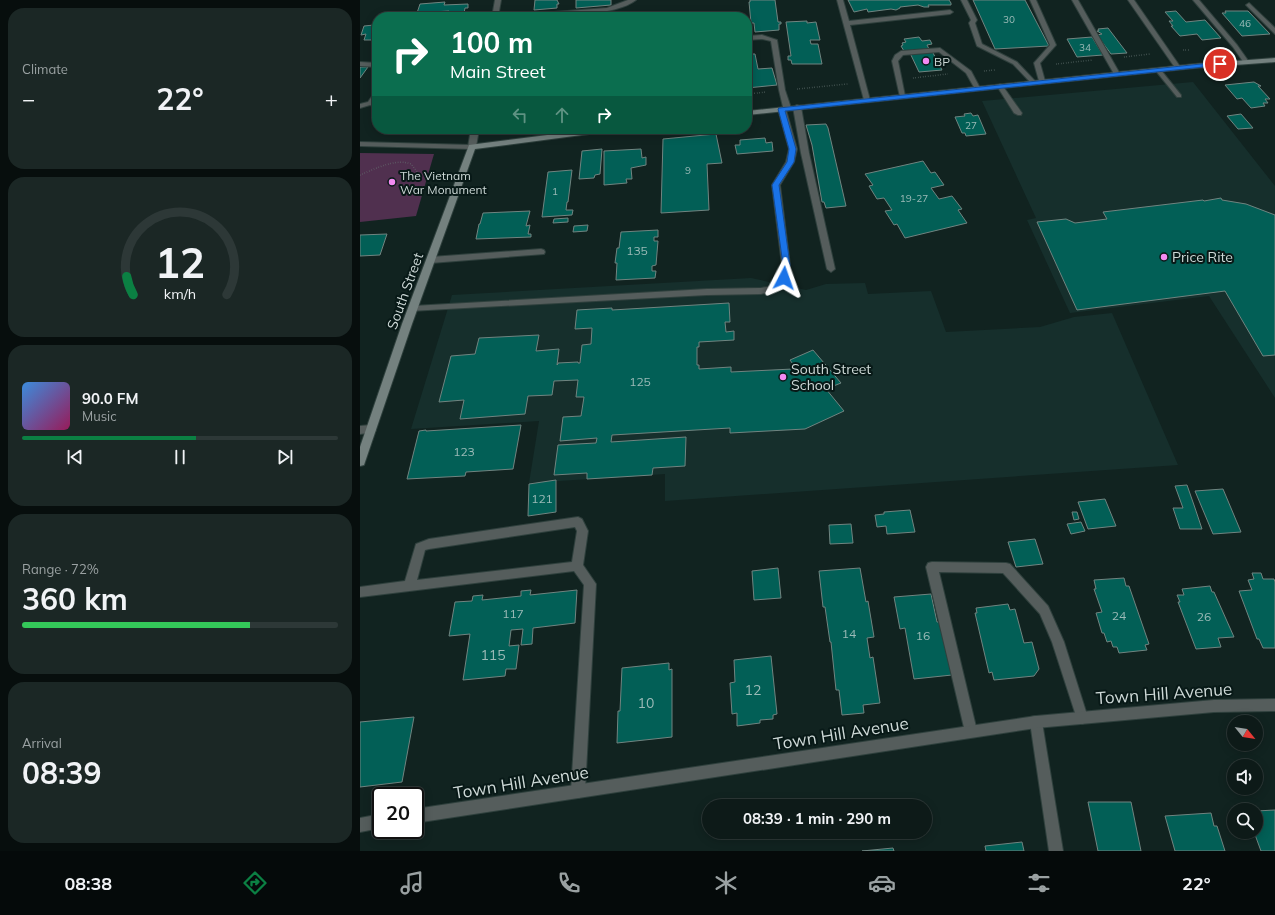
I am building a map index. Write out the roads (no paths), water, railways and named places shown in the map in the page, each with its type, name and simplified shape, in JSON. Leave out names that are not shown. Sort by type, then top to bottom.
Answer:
[{"type":"main road","points":[[752,112],[1034,82],[1275,60]]},
{"type":"main road","points":[[472,147],[573,134]]},
{"type":"main road","name":"South Street","points":[[360,462],[472,147]]},
{"type":"street","points":[[496,12],[498,0]]},
{"type":"street","points":[[581,12],[608,10],[633,0]]},
{"type":"street","points":[[840,0],[866,100]]},
{"type":"street","points":[[964,0],[974,20],[972,23],[979,45],[1015,63],[1034,82]]},
{"type":"street","points":[[1033,0],[1054,45],[1037,63],[1042,82]]},
{"type":"street","points":[[1075,0],[1117,74]]},
{"type":"street","points":[[1131,0],[1178,68]]},
{"type":"street","points":[[1196,0],[1246,62]]},
{"type":"street","points":[[1249,5],[1275,32]]},
{"type":"street","points":[[847,23],[950,12]]},
{"type":"street","points":[[413,310],[707,292],[761,291],[776,288],[784,278],[786,265],[776,185],[790,162],[793,149],[784,109],[774,40],[762,37],[752,38]]},
{"type":"street","points":[[902,96],[895,61],[897,56],[901,53],[940,50],[968,72],[977,88]]},
{"type":"street","points":[[360,64],[372,65]]},
{"type":"street","points":[[1158,70],[1179,96]]},
{"type":"street","points":[[1000,86],[1018,113]]},
{"type":"street","points":[[360,106],[372,104]]},
{"type":"street","points":[[798,107],[805,153],[831,269]]},
{"type":"street","name":"South Street","points":[[472,147],[474,134]]},
{"type":"street","points":[[360,144],[472,147]]},
{"type":"street","points":[[431,260],[541,252]]},
{"type":"street","points":[[360,430],[371,429]]},
{"type":"street","points":[[410,586],[420,547],[429,544],[578,522],[583,531],[577,566],[590,584],[578,792]]},
{"type":"street","points":[[360,592],[577,566]]},
{"type":"street","points":[[971,732],[932,567],[1006,568],[1044,610],[1058,642],[1082,718]]},
{"type":"street","name":"Town Hill Avenue","points":[[424,815],[1036,722],[1214,706],[1275,705]]},
{"type":"street","points":[[1036,722],[1056,851]]},
{"type":"street","points":[[360,825],[372,823]]},
{"type":"place","name":"BP","points":[[926,61]]},
{"type":"place","name":"The Vietnam War Monument","points":[[392,182]]},
{"type":"place","name":"Price Rite","points":[[1164,257]]},
{"type":"place","name":"South Street School","points":[[783,377]]}]
